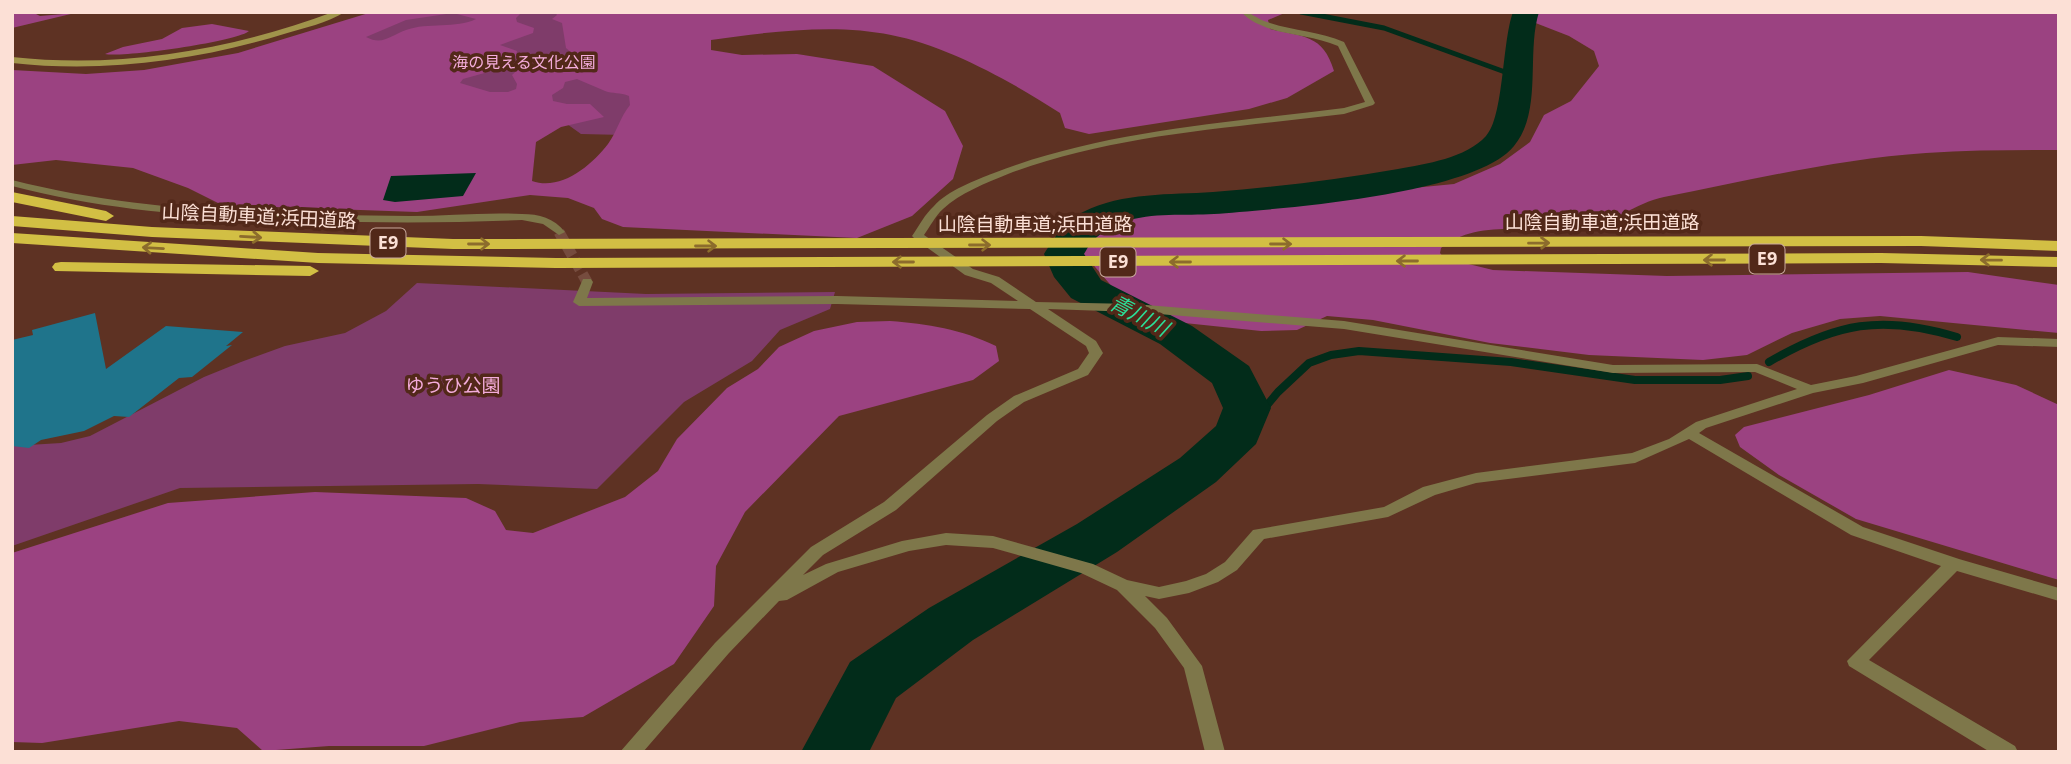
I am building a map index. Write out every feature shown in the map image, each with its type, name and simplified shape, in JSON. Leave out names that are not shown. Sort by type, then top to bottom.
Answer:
[{"type":"highway","points":[[12,197],[73,211],[222,235]]},
{"type":"highway","name":"山陰自動車道;浜田道路","points":[[12,220],[222,235],[762,254],[1473,252],[2059,262]]},
{"type":"highway","points":[[1611,242],[1818,232],[2059,232]]},
{"type":"highway","name":"山陰自動車道;浜田道路","points":[[12,238],[369,259],[732,262],[762,254]]},
{"type":"highway","name":"山陰自動車道;浜田道路","points":[[1473,252],[1611,242],[1921,241],[2059,246]]},
{"type":"highway","points":[[61,267],[389,272],[732,262]]},
{"type":"street","points":[[12,60],[96,63],[175,55],[287,32],[341,12]]},
{"type":"street","points":[[630,752],[704,668],[817,551],[890,506],[992,418],[1019,399],[1083,372],[1093,362],[1096,353],[1091,344],[995,280],[970,272],[918,236],[921,225],[943,204],[964,188],[1051,157],[1129,141],[1370,103],[1340,44],[1261,23],[1245,12]]},
{"type":"street","points":[[1385,12],[1414,12]]},
{"type":"street","points":[[12,183],[117,206],[224,215],[378,219],[522,217],[553,224],[559,232]]},
{"type":"street","points":[[587,282],[579,302],[837,300],[1134,308],[1344,325],[1613,369],[1757,368],[1810,389]]},
{"type":"street","points":[[770,601],[832,568],[908,545],[946,539],[993,542],[1087,568],[1123,585],[1158,593],[1189,587],[1212,578],[1231,566],[1259,534],[1388,512],[1429,491],[1476,478],[1635,458],[1701,425],[1810,389],[1858,380],[1998,341],[2059,343]]},
{"type":"street","points":[[1689,433],[1857,531],[1954,564],[2059,595]]},
{"type":"street","points":[[1954,564],[1856,661],[2008,752]]},
{"type":"street","points":[[1123,585],[1161,623],[1193,666],[1215,752]]},
{"type":"green space","name":"海の見える文化公園","points":[[378,12],[596,12],[653,96],[624,135],[581,134],[567,124],[286,75]]},
{"type":"green space","name":"ゆうひ公園","points":[[417,283],[646,294],[835,292],[830,309],[780,330],[752,361],[684,402],[597,489],[478,484],[180,488],[12,546],[12,446],[61,443],[90,436],[204,377],[241,362],[285,346],[345,333],[386,311]]},
{"type":"shaded area","points":[[12,12],[32,12],[40,16],[75,13],[12,28]]},
{"type":"shaded area","points":[[372,12],[522,12],[516,18],[517,22],[534,28],[533,33],[500,45],[517,51],[516,56],[488,72],[463,79],[460,83],[490,92],[508,92],[516,89],[517,84],[512,75],[528,61],[559,63],[573,60],[573,54],[566,48],[562,23],[552,19],[557,15],[555,12],[1287,12],[1268,20],[1270,29],[1302,36],[1318,44],[1324,50],[1334,71],[1287,98],[1249,109],[1089,134],[1065,128],[1060,113],[1021,89],[957,56],[913,40],[869,31],[824,29],[711,40],[711,50],[742,55],[797,54],[873,66],[945,111],[963,146],[953,179],[912,216],[857,238],[623,227],[602,219],[594,208],[568,198],[530,195],[417,212],[222,205],[188,188],[133,168],[56,160],[12,165],[12,70],[86,74],[144,70],[238,53]],"holes":[[[453,13],[476,19],[460,24],[423,26],[382,40],[366,37],[406,20]],[[577,79],[605,91],[629,96],[630,105],[608,144],[584,168],[554,183],[532,181],[536,142],[561,127],[604,117],[590,104],[553,101],[552,95],[563,88],[565,82]]]},
{"type":"shaded area","points":[[1507,12],[2059,12],[2059,150],[1926,153],[1827,165],[1664,197],[1586,229],[1511,229],[1473,233],[1456,238],[1441,248],[1440,253],[1444,258],[1493,270],[1667,276],[1968,272],[2059,285],[2059,333],[1880,316],[1840,319],[1792,333],[1747,355],[1703,360],[1589,355],[1490,343],[1373,320],[1327,316],[1297,330],[1261,331],[1175,322],[1121,297],[1083,253],[1087,237],[1126,216],[1454,184],[1500,164],[1530,142],[1544,115],[1571,101],[1599,66],[1594,51],[1569,36]]},
{"type":"shaded area","points":[[212,24],[249,31],[180,48],[134,54],[105,54],[123,47],[162,39],[182,28]]},
{"type":"shaded area","points":[[476,173],[463,196],[395,202],[383,200],[391,176]]},
{"type":"shaded area","points":[[890,321],[931,326],[970,335],[996,346],[999,361],[973,380],[839,416],[745,512],[716,566],[714,606],[674,664],[583,717],[520,722],[424,746],[329,746],[263,751],[237,728],[179,721],[42,743],[12,742],[12,553],[168,503],[315,492],[466,498],[495,511],[506,530],[533,533],[625,497],[658,471],[677,439],[727,388],[758,369],[779,347],[814,331],[857,322]]},
{"type":"shaded area","points":[[1949,370],[2016,385],[2059,405],[2059,580],[1856,519],[1779,475],[1740,447],[1735,435],[1744,427],[1869,395]]},
{"type":"building","points":[[95,313],[106,369],[166,326],[243,332],[226,346],[232,345],[192,377],[179,378],[129,417],[114,416],[84,431],[41,440],[29,448],[12,446],[12,340],[33,335],[32,330]]},
{"type":"waterway","points":[[1301,12],[1384,28],[1516,76]]},
{"type":"waterway","name":"青川川","points":[[835,752],[873,680],[951,624],[1097,538],[1198,470],[1238,433],[1247,408],[1232,376],[1176,335],[1128,313],[1086,289],[1075,277],[1064,254],[1077,234],[1097,220],[1128,209],[1276,197],[1366,186],[1451,168],[1482,156],[1501,141],[1508,127],[1515,95],[1518,43],[1526,12]]},
{"type":"waterway","points":[[1769,362],[1816,338],[1860,326],[1905,326],[1957,337]]},
{"type":"waterway","points":[[1238,433],[1253,422],[1278,392],[1309,363],[1331,355],[1359,351],[1511,362],[1635,380],[1720,380],[1748,376]]},
{"type":"tunnel","points":[[559,232],[587,282]]}]
